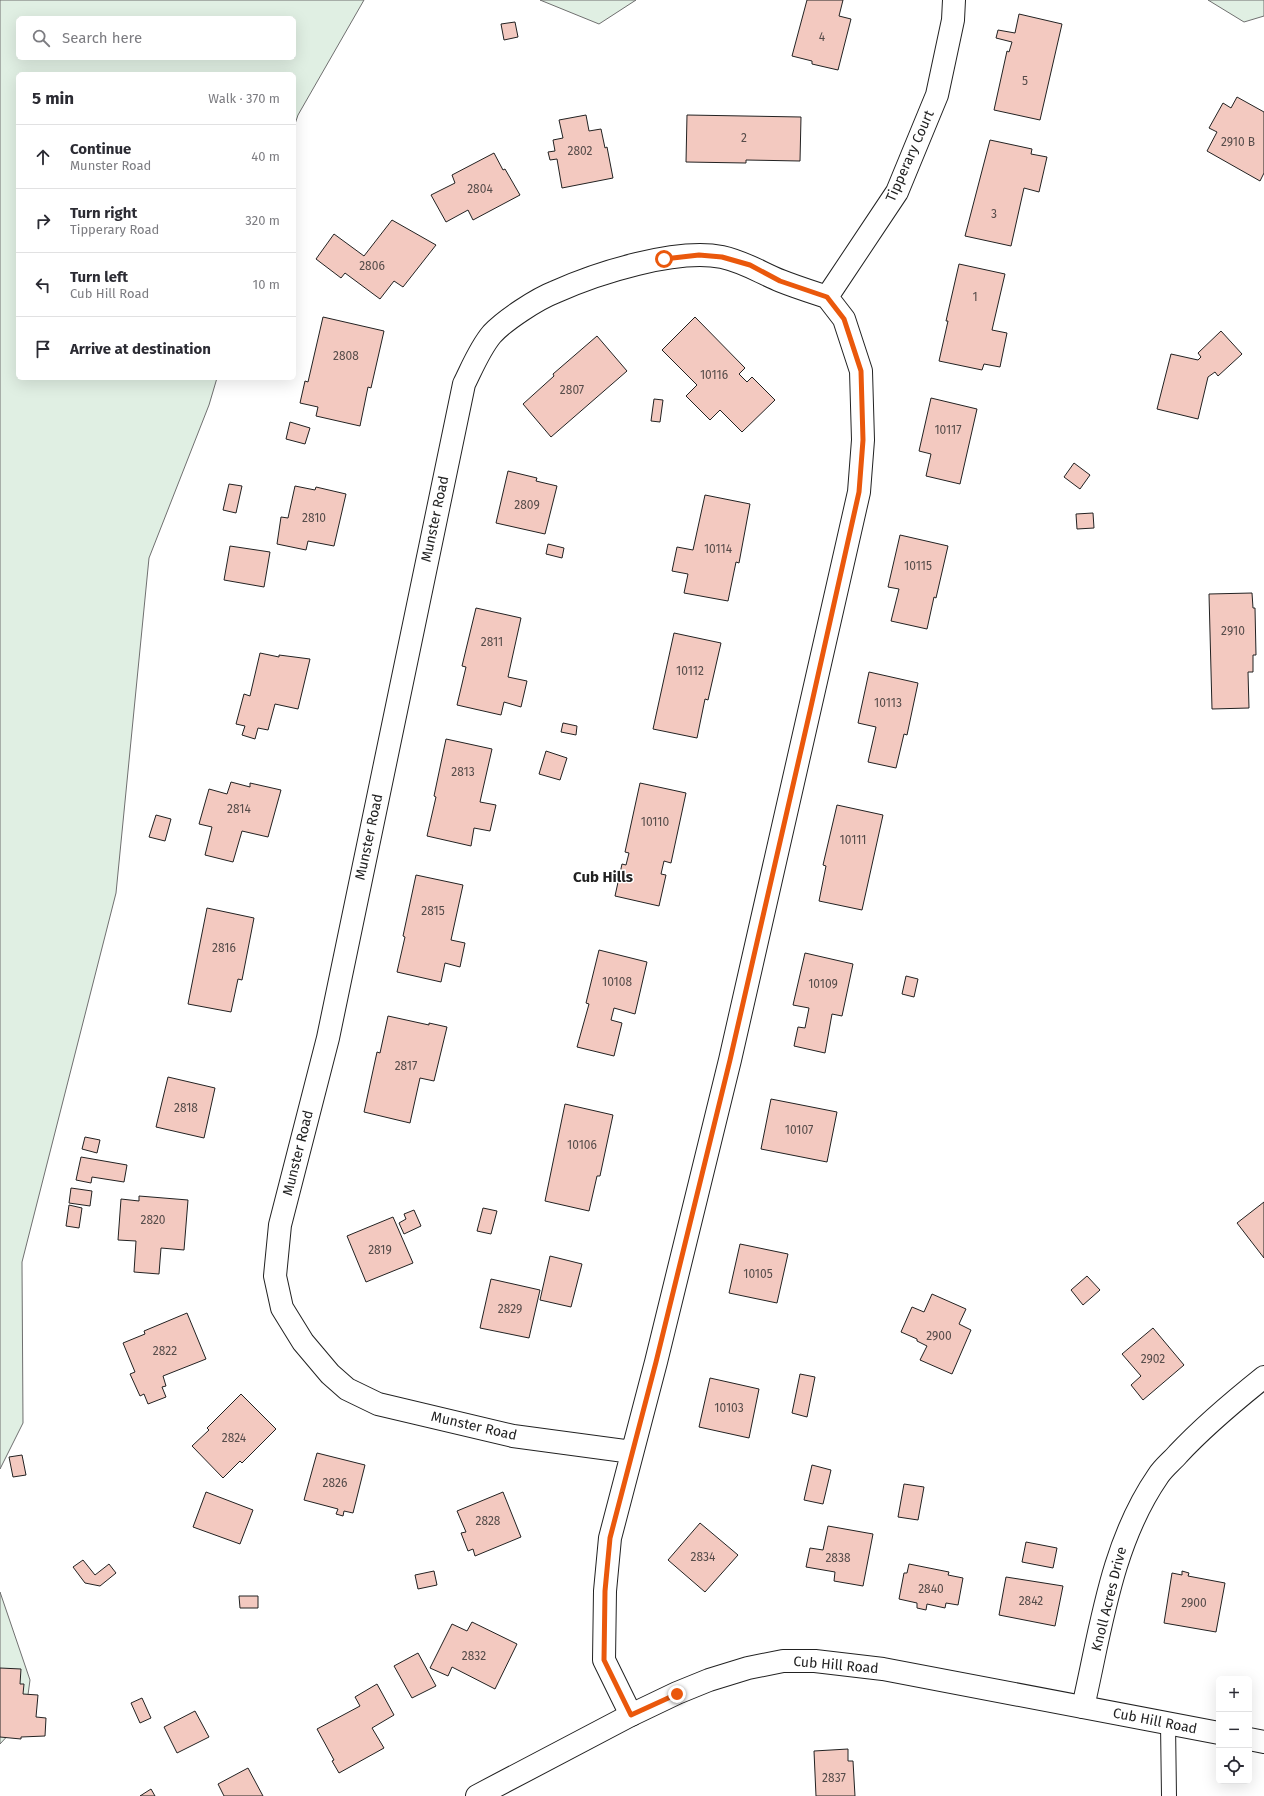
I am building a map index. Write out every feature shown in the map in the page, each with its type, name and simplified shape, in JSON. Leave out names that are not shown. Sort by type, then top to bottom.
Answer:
[{"type":"street","name":"Tipperary Court","points":[[827,297],[896,192],[937,95],[953,20],[954,0]]},
{"type":"street","name":"Munster Road","points":[[632,1452],[513,1436],[378,1404],[347,1389],[330,1374],[303,1342],[282,1308],[275,1276],[280,1225],[328,1038],[462,392],[464,384],[480,353],[492,334],[519,313],[554,292],[610,272],[664,259],[699,255],[722,257],[750,265],[780,281],[827,297]]},
{"type":"street","points":[[631,1715],[604,1660],[605,1591],[610,1538],[656,1362],[730,1060],[859,492],[863,440],[861,371],[844,319],[827,297]]},
{"type":"street","name":"Knoll Acres Drive","points":[[1083,1708],[1114,1572],[1124,1540],[1140,1505],[1159,1475],[1182,1450],[1206,1426],[1264,1377]]},
{"type":"street","name":"Cub Hill Road","points":[[477,1796],[631,1715],[709,1680],[748,1668],[783,1661],[815,1661],[883,1669],[1216,1732]]},
{"type":"street","points":[[1252,1740],[1264,1742]]},
{"type":"lane","points":[[1168,1724],[1169,1796]]},
{"type":"green space","points":[[0,0],[364,0],[296,121],[296,72],[16,72],[16,380],[216,380],[209,405],[149,558],[116,893],[22,1262],[23,1423],[0,1469]]},
{"type":"green space","points":[[540,0],[636,0],[599,24]]},
{"type":"green space","points":[[1208,0],[1264,0],[1264,16],[1244,22]]},
{"type":"green space","points":[[0,1592],[30,1680],[25,1717],[0,1744]]},
{"type":"building","points":[[807,0],[843,0],[839,16],[851,19],[838,70],[812,64],[812,61],[792,56]]},
{"type":"building","points":[[1019,14],[1062,24],[1040,120],[994,110],[1007,51],[1009,52],[1012,42],[996,38],[998,30],[1015,33]]},
{"type":"building","points":[[515,22],[518,37],[504,40],[501,24]]},
{"type":"building","points":[[1237,97],[1264,112],[1264,173],[1260,181],[1207,151],[1217,132],[1209,128],[1223,103],[1231,108]]},
{"type":"building","points":[[586,115],[589,131],[601,129],[605,148],[607,147],[613,178],[562,188],[557,159],[550,160],[548,152],[555,151],[553,140],[563,138],[559,120]]},
{"type":"building","points":[[687,115],[801,117],[800,161],[746,160],[746,163],[686,162]]},
{"type":"building","points":[[990,140],[1032,149],[1031,154],[1047,157],[1039,192],[1024,188],[1011,246],[965,236]]},
{"type":"building","points":[[494,153],[503,170],[505,169],[520,195],[473,220],[468,210],[446,222],[431,195],[455,183],[452,175]]},
{"type":"building","points":[[392,220],[436,245],[403,287],[394,281],[380,299],[345,273],[341,278],[316,259],[334,234],[364,256]]},
{"type":"building","points":[[959,264],[1005,274],[992,330],[1007,333],[1000,367],[984,364],[982,370],[939,361],[948,321],[946,321]]},
{"type":"building","points":[[323,317],[384,331],[371,388],[368,387],[360,426],[316,416],[318,407],[300,403],[305,381],[308,382]]},
{"type":"building","points":[[695,317],[745,368],[739,374],[747,382],[752,377],[775,400],[742,432],[720,410],[710,420],[686,396],[697,385],[662,350]]},
{"type":"building","points":[[1221,331],[1242,354],[1218,376],[1215,372],[1208,377],[1198,419],[1157,409],[1171,354],[1198,360],[1201,357],[1198,353]]},
{"type":"building","points":[[597,336],[627,371],[551,437],[523,404],[554,376],[553,374]]},
{"type":"building","points":[[931,398],[977,409],[960,484],[926,476],[931,454],[919,451]]},
{"type":"building","points":[[654,399],[663,400],[660,422],[651,421]]},
{"type":"building","points":[[290,422],[310,428],[305,444],[286,439]]},
{"type":"building","points":[[1074,463],[1090,475],[1080,489],[1064,477]]},
{"type":"building","points":[[508,471],[537,478],[536,481],[557,486],[545,534],[496,523]]},
{"type":"building","points":[[229,484],[242,486],[236,513],[223,510]]},
{"type":"building","points":[[295,486],[315,490],[316,487],[346,494],[334,546],[308,541],[306,550],[277,544],[281,517],[288,518]]},
{"type":"building","points":[[705,495],[750,504],[739,563],[736,562],[728,601],[684,593],[688,574],[672,571],[677,547],[693,550]]},
{"type":"building","points":[[1093,513],[1094,528],[1077,529],[1076,514]]},
{"type":"building","points":[[900,535],[948,546],[927,629],[891,621],[899,589],[888,587]]},
{"type":"building","points":[[548,544],[564,548],[562,558],[546,554]]},
{"type":"building","points":[[230,546],[270,552],[264,587],[224,580]]},
{"type":"building","points":[[1252,593],[1253,608],[1255,608],[1256,655],[1253,655],[1253,672],[1248,672],[1249,708],[1212,709],[1209,594]]},
{"type":"building","points":[[476,608],[521,618],[508,677],[527,681],[521,707],[504,702],[501,715],[457,705],[466,667],[462,666]]},
{"type":"building","points":[[674,633],[721,643],[708,700],[705,699],[697,738],[653,729]]},
{"type":"building","points":[[260,653],[279,657],[279,655],[310,659],[298,709],[275,704],[268,730],[258,728],[255,739],[242,735],[245,726],[236,724],[244,694],[250,696]]},
{"type":"building","points":[[869,672],[918,683],[907,735],[904,734],[896,768],[868,762],[876,727],[858,723]]},
{"type":"building","points":[[563,723],[577,726],[576,735],[561,732]]},
{"type":"building","points":[[446,739],[492,749],[480,802],[496,805],[490,831],[474,828],[471,846],[427,836],[436,797],[434,796]]},
{"type":"building","points":[[546,751],[567,758],[560,780],[539,774]]},
{"type":"building","points":[[231,782],[250,787],[250,783],[281,790],[268,837],[242,831],[233,862],[205,855],[212,827],[199,824],[209,789],[227,794]]},
{"type":"building","points":[[640,783],[686,793],[671,863],[664,861],[661,874],[666,875],[659,906],[615,896],[622,864],[626,865],[629,853],[625,852]]},
{"type":"building","points":[[837,805],[883,815],[862,910],[819,901],[826,866],[823,865]]},
{"type":"building","points":[[156,815],[171,819],[165,841],[149,837]]},
{"type":"building","points":[[416,875],[463,885],[451,940],[465,943],[460,967],[445,963],[441,982],[397,972]]},
{"type":"building","points":[[207,908],[254,918],[242,980],[238,979],[231,1012],[188,1004]]},
{"type":"building","points":[[599,950],[647,962],[635,1014],[614,1008],[611,1020],[622,1023],[614,1056],[577,1047],[589,1004],[586,1003]]},
{"type":"building","points":[[805,953],[853,964],[842,1016],[832,1014],[825,1053],[794,1046],[798,1027],[805,1028],[809,1008],[793,1005]]},
{"type":"building","points":[[906,976],[918,979],[914,997],[902,994]]},
{"type":"building","points":[[388,1016],[429,1025],[429,1023],[447,1027],[434,1081],[420,1078],[410,1123],[364,1112],[377,1052],[380,1053]]},
{"type":"building","points":[[168,1077],[215,1088],[204,1138],[156,1127]]},
{"type":"building","points":[[771,1099],[837,1112],[827,1162],[761,1149]]},
{"type":"building","points":[[565,1104],[613,1115],[600,1176],[597,1176],[589,1211],[545,1201]]},
{"type":"building","points":[[85,1137],[100,1140],[97,1153],[82,1149]]},
{"type":"building","points":[[81,1157],[127,1165],[124,1182],[92,1177],[91,1183],[76,1180]]},
{"type":"building","points":[[71,1188],[92,1191],[90,1206],[69,1203]]},
{"type":"building","points":[[139,1196],[188,1200],[184,1250],[161,1248],[159,1274],[134,1272],[136,1241],[118,1240],[121,1199],[139,1201]]},
{"type":"building","points":[[1264,1202],[1264,1258],[1237,1223]]},
{"type":"building","points":[[69,1205],[82,1208],[79,1228],[66,1226]]},
{"type":"building","points":[[483,1208],[497,1211],[491,1234],[477,1231]]},
{"type":"building","points":[[414,1210],[421,1226],[404,1234],[399,1223],[406,1219],[404,1214]]},
{"type":"building","points":[[393,1217],[413,1263],[366,1282],[347,1236]]},
{"type":"building","points":[[740,1244],[788,1254],[777,1303],[729,1293]]},
{"type":"building","points":[[550,1256],[582,1264],[571,1307],[540,1300]]},
{"type":"building","points":[[1087,1276],[1100,1290],[1083,1305],[1071,1290]]},
{"type":"building","points":[[491,1279],[540,1290],[529,1338],[480,1328]]},
{"type":"building","points":[[932,1294],[966,1309],[959,1324],[971,1330],[952,1374],[920,1360],[927,1346],[917,1341],[917,1339],[901,1332],[912,1307],[924,1312]]},
{"type":"building","points":[[187,1313],[206,1359],[163,1376],[166,1386],[162,1387],[166,1397],[148,1404],[144,1394],[140,1396],[130,1374],[135,1372],[123,1343],[145,1334],[144,1331]]},
{"type":"building","points":[[1153,1328],[1184,1365],[1143,1400],[1131,1385],[1141,1376],[1122,1354]]},
{"type":"building","points":[[800,1374],[815,1377],[807,1417],[792,1413]]},
{"type":"building","points":[[710,1378],[759,1389],[749,1438],[699,1427]]},
{"type":"building","points":[[241,1394],[276,1429],[242,1463],[240,1461],[223,1478],[192,1446],[209,1430],[207,1428]]},
{"type":"building","points":[[317,1453],[365,1465],[353,1513],[344,1511],[343,1516],[336,1514],[338,1509],[304,1500]]},
{"type":"building","points":[[22,1455],[26,1475],[13,1477],[9,1457]]},
{"type":"building","points":[[812,1465],[831,1470],[823,1504],[804,1500]]},
{"type":"building","points":[[904,1484],[924,1487],[918,1520],[898,1517]]},
{"type":"building","points":[[206,1492],[253,1510],[240,1544],[193,1527]]},
{"type":"building","points":[[503,1492],[521,1537],[475,1556],[473,1549],[468,1551],[461,1533],[466,1532],[457,1511]]},
{"type":"building","points":[[700,1523],[738,1555],[705,1592],[668,1560]]},
{"type":"building","points":[[828,1526],[873,1534],[863,1586],[834,1581],[835,1572],[806,1567],[810,1548],[823,1550]]},
{"type":"building","points":[[1026,1542],[1057,1548],[1053,1568],[1022,1562]]},
{"type":"building","points":[[83,1560],[95,1575],[109,1564],[116,1573],[100,1586],[85,1583],[73,1567]]},
{"type":"building","points":[[909,1564],[949,1572],[948,1575],[963,1578],[958,1605],[946,1603],[945,1608],[927,1604],[926,1610],[917,1608],[917,1603],[899,1599],[904,1573],[907,1573]]},
{"type":"building","points":[[434,1571],[437,1585],[418,1589],[415,1575]]},
{"type":"building","points":[[1182,1571],[1189,1573],[1188,1576],[1225,1583],[1216,1632],[1164,1623],[1172,1573],[1182,1575]]},
{"type":"building","points":[[1006,1577],[1063,1586],[1055,1626],[999,1615]]},
{"type":"building","points":[[239,1596],[258,1596],[258,1608],[240,1608]]},
{"type":"building","points":[[472,1622],[517,1644],[495,1689],[452,1667],[448,1676],[430,1668],[452,1624],[467,1631]]},
{"type":"building","points":[[418,1653],[436,1686],[412,1698],[394,1666]]},
{"type":"building","points":[[0,1668],[21,1669],[20,1684],[24,1684],[23,1694],[38,1695],[36,1717],[46,1718],[45,1736],[21,1737],[21,1739],[0,1737]]},
{"type":"building","points":[[377,1684],[394,1715],[372,1728],[384,1748],[339,1773],[332,1761],[334,1760],[317,1729],[360,1706],[355,1697]]},
{"type":"building","points":[[142,1698],[151,1718],[140,1723],[131,1703]]},
{"type":"building","points":[[195,1711],[209,1737],[177,1753],[164,1727]]},
{"type":"building","points":[[848,1749],[848,1761],[853,1761],[855,1796],[816,1796],[814,1751]]},
{"type":"building","points":[[248,1768],[263,1796],[224,1796],[218,1784]]},
{"type":"building","points":[[151,1789],[155,1796],[140,1796]]},
{"type":"district","name":"Cub Hills","points":[[603,877]]},
{"type":"route","points":[[664,259],[699,255],[722,257],[750,265],[780,281],[827,297],[844,319],[861,371],[863,440],[859,492],[730,1060],[656,1362],[610,1538],[605,1591],[604,1660],[631,1715],[677,1694]]}]
